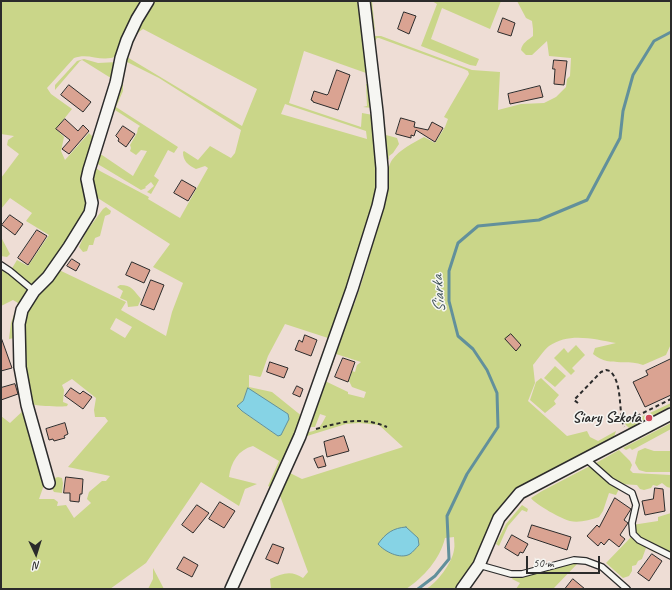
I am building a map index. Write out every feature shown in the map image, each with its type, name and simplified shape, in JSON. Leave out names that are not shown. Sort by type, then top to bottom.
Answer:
[{"type":"street","points":[[48,483],[27,405],[20,367],[19,324],[22,310],[34,292],[48,277],[90,213],[92,203],[87,179],[89,170],[116,83],[121,58],[127,40],[148,1]]},
{"type":"street","points":[[231,589],[300,436],[352,289],[378,206],[382,188],[382,168],[373,72],[364,1]]},
{"type":"street","points":[[462,589],[479,565],[499,518],[520,493],[671,414]]},
{"type":"lane","points":[[1,265],[34,292]]},
{"type":"lane","points":[[585,458],[611,481],[632,493],[636,505],[632,523],[633,534],[640,540],[671,556]]},
{"type":"lane","points":[[479,565],[511,574],[522,574],[574,560],[586,561],[602,567],[627,589]]},
{"type":"path","points":[[578,403],[574,400],[602,372],[606,370],[610,371],[614,374],[624,426],[626,429]]},
{"type":"path","points":[[623,418],[635,417],[671,399]]},
{"type":"path","points":[[316,429],[346,421],[359,420],[387,427]]},
{"type":"green space","points":[[1,1],[146,1],[117,56],[106,58],[79,56],[74,58],[47,88],[51,94],[72,109],[56,129],[64,137],[61,151],[65,160],[89,133],[95,139],[89,196],[83,221],[33,288],[11,270],[17,260],[28,266],[49,235],[26,221],[32,213],[10,198],[1,209],[1,178],[19,154],[7,145],[8,140],[14,136],[1,134]]},
{"type":"green space","points":[[152,1],[360,1],[370,75],[366,76],[366,73],[304,51],[289,103],[361,127],[362,113],[373,115],[379,173],[374,208],[322,366],[318,365],[328,338],[285,324],[268,356],[261,376],[249,375],[249,387],[272,392],[303,417],[273,488],[268,486],[279,461],[253,446],[243,450],[236,457],[231,466],[229,477],[257,484],[245,489],[239,506],[201,482],[146,563],[110,589],[1,589],[1,416],[10,423],[27,407],[44,485],[39,499],[54,499],[58,502],[57,506],[66,505],[74,518],[91,503],[87,499],[89,492],[102,481],[106,481],[110,476],[68,467],[108,421],[105,417],[95,417],[94,410],[96,398],[72,379],[62,385],[64,390],[63,402],[68,404],[67,406],[34,405],[30,402],[22,346],[26,310],[57,269],[126,302],[121,310],[166,336],[172,312],[183,283],[153,267],[170,244],[93,195],[91,186],[92,165],[100,171],[149,197],[148,199],[180,218],[208,168],[205,166],[196,169],[191,166],[186,162],[183,152],[184,151],[198,160],[210,146],[231,158],[235,153],[241,130],[159,78],[127,62],[123,79],[123,91],[116,107],[178,147],[174,153],[168,150],[154,176],[159,180],[151,194],[147,192],[154,186],[151,182],[145,187],[146,188],[141,190],[96,163],[99,153],[133,176],[147,151],[141,150],[136,155],[130,151],[130,145],[140,126],[115,110],[107,129],[105,127],[127,50]],"holes":[[[143,29],[257,89],[242,126],[127,57],[132,41]],[[285,104],[366,131],[367,139],[281,114]],[[116,318],[132,327],[125,338],[110,329]],[[249,388],[278,436],[242,411],[243,401]]]},
{"type":"green space","points":[[366,1],[372,1],[375,30],[370,26]]},
{"type":"green space","points":[[432,1],[501,1],[490,29],[442,8],[431,39],[479,59],[476,66],[421,46],[437,4]]},
{"type":"green space","points":[[517,1],[671,1],[671,344],[666,355],[643,365],[630,362],[612,362],[599,358],[593,354],[595,348],[616,343],[590,338],[565,339],[549,346],[545,350],[533,365],[535,383],[528,401],[567,436],[587,431],[590,437],[598,441],[616,431],[613,440],[518,492],[472,568],[457,589],[426,589],[435,582],[450,561],[453,555],[454,537],[445,538],[443,546],[430,567],[419,579],[406,589],[271,589],[270,579],[274,577],[291,573],[303,578],[308,572],[279,493],[306,432],[319,428],[326,416],[320,414],[315,427],[309,427],[325,381],[348,392],[348,394],[364,398],[366,392],[352,387],[349,381],[352,371],[355,372],[357,365],[361,362],[336,354],[328,378],[325,377],[350,304],[354,305],[366,270],[381,211],[390,164],[395,156],[402,150],[424,137],[435,143],[448,119],[444,117],[469,74],[468,71],[464,69],[377,38],[375,41],[386,135],[397,138],[399,144],[389,156],[389,159],[385,162],[374,38],[375,36],[381,36],[472,70],[500,72],[498,110],[521,104],[544,103],[556,97],[566,87],[567,79],[570,76],[571,58],[549,56],[547,41],[532,55],[526,55],[521,50],[527,40],[533,36],[532,21],[526,18]],"holes":[[[359,423],[379,425],[403,447],[302,479],[290,473],[307,436],[346,424]]]},
{"type":"green space","points":[[84,59],[98,63],[117,62],[114,80],[82,60],[55,90],[55,85],[77,61]]},
{"type":"green space","points":[[366,84],[369,84],[372,108],[363,107],[367,106]]},
{"type":"green space","points":[[106,207],[111,211],[110,214],[105,216],[100,236],[95,238],[93,245],[89,245],[87,251],[83,252],[79,247],[86,232]]},
{"type":"green space","points":[[1,237],[10,254],[7,257],[1,256]]},
{"type":"green space","points":[[1,268],[28,291],[14,338],[9,339],[11,323],[18,303],[13,300],[1,306]]},
{"type":"green space","points":[[120,285],[130,287],[141,299],[138,306],[128,307],[127,301],[120,298],[123,291],[117,287]]},
{"type":"green space","points":[[576,345],[585,355],[572,368],[575,371],[571,375],[554,358],[564,348],[568,353]]},
{"type":"green space","points":[[555,366],[566,376],[555,387],[544,378]]},
{"type":"green space","points":[[541,378],[559,395],[554,401],[556,404],[545,413],[530,400],[536,382]]},
{"type":"green space","points":[[671,403],[671,406],[633,427],[629,428],[624,421],[635,420]]},
{"type":"green space","points":[[671,423],[671,429],[636,448],[626,450],[623,448]]},
{"type":"green space","points":[[645,448],[654,451],[671,451],[671,472],[646,472],[639,470],[635,463],[638,451]]},
{"type":"green space","points":[[619,450],[630,461],[632,465],[630,470],[633,473],[671,475],[671,488],[662,483],[657,486],[653,485],[651,488],[644,490],[640,489],[637,485],[620,484],[605,474],[596,465],[596,463]]},
{"type":"green space","points":[[588,467],[619,489],[616,495],[609,493],[603,511],[599,517],[573,522],[561,518],[531,498],[542,491]]},
{"type":"green space","points":[[48,473],[52,473],[55,478],[62,478],[62,493],[54,492],[50,485]]},
{"type":"green space","points":[[522,505],[528,509],[527,512],[522,510],[508,526],[499,546],[496,544],[506,524]]},
{"type":"green space","points":[[671,513],[671,553],[637,537],[632,525],[658,521],[658,517]]},
{"type":"green space","points":[[632,536],[635,541],[660,553],[656,553],[646,548],[642,559],[638,561],[636,565],[632,566],[632,571],[629,576],[623,578],[606,563]]},
{"type":"green space","points":[[571,562],[579,562],[553,589],[516,589],[520,583],[512,579],[513,577]]},
{"type":"green space","points":[[153,568],[164,589],[148,589],[153,579]]},
{"type":"water","points":[[248,388],[288,414],[289,419],[281,435],[278,436],[237,406],[243,401]]},
{"type":"water","points":[[406,527],[418,538],[419,545],[410,554],[402,556],[392,554],[378,544],[390,532]]},
{"type":"building","points":[[404,12],[416,16],[409,34],[398,29]]},
{"type":"building","points":[[503,18],[515,23],[511,36],[498,32]]},
{"type":"building","points":[[554,60],[567,61],[564,85],[554,84]]},
{"type":"building","points":[[337,70],[350,75],[338,110],[311,100],[314,91],[328,94]]},
{"type":"building","points":[[69,85],[91,102],[83,112],[61,95]]},
{"type":"building","points":[[540,86],[543,97],[510,104],[508,94]]},
{"type":"building","points":[[401,118],[415,122],[414,127],[428,130],[432,122],[443,128],[435,142],[416,130],[414,136],[411,135],[411,138],[396,134]]},
{"type":"building","points":[[65,119],[78,131],[83,125],[89,131],[69,154],[62,149],[70,140],[56,129]]},
{"type":"building","points":[[123,126],[135,134],[126,147],[118,141],[119,139],[116,136]]},
{"type":"building","points":[[182,180],[196,188],[188,201],[174,193]]},
{"type":"building","points":[[10,215],[23,224],[15,235],[2,225]]},
{"type":"building","points":[[37,230],[47,236],[28,265],[18,258]]},
{"type":"building","points":[[72,259],[80,264],[76,271],[67,266]]},
{"type":"building","points":[[132,262],[150,270],[144,283],[126,275]]},
{"type":"building","points":[[151,280],[164,285],[154,310],[141,305]]},
{"type":"building","points":[[511,334],[521,345],[516,351],[505,339]]},
{"type":"building","points":[[305,335],[317,340],[311,356],[295,350],[299,340],[302,342]]},
{"type":"building","points":[[2,340],[12,368],[1,371],[1,341]]},
{"type":"building","points":[[343,358],[355,362],[348,382],[335,377]]},
{"type":"building","points":[[671,359],[671,395],[645,407],[633,382],[648,375],[646,371]]},
{"type":"building","points":[[270,362],[288,368],[284,378],[267,372]]},
{"type":"building","points":[[15,384],[18,394],[1,400],[1,388]]},
{"type":"building","points":[[297,386],[303,389],[300,397],[293,394]]},
{"type":"building","points":[[71,388],[80,394],[83,391],[92,397],[83,409],[65,396]]},
{"type":"building","points":[[65,423],[68,434],[64,436],[65,438],[54,441],[53,439],[49,440],[46,429]]},
{"type":"building","points":[[344,436],[349,451],[327,457],[324,442]]},
{"type":"building","points":[[323,456],[326,466],[318,468],[314,459]]},
{"type":"building","points":[[66,477],[83,479],[82,494],[80,494],[79,502],[70,501],[70,493],[64,493]]},
{"type":"building","points":[[655,488],[663,489],[665,511],[645,515],[642,501],[653,499]]},
{"type":"building","points":[[615,498],[631,509],[624,520],[628,523],[620,535],[625,539],[619,547],[609,539],[604,545],[601,542],[598,546],[587,536],[597,525],[599,527]]},
{"type":"building","points":[[220,502],[235,511],[224,528],[209,519]]},
{"type":"building","points":[[197,505],[209,513],[193,533],[182,525]]},
{"type":"building","points":[[532,525],[571,537],[567,550],[528,537]]},
{"type":"building","points":[[512,535],[528,544],[523,553],[520,552],[518,556],[505,548]]},
{"type":"building","points":[[273,544],[284,548],[278,564],[266,559]]},
{"type":"building","points":[[652,554],[662,561],[649,581],[638,573]]},
{"type":"building","points":[[184,557],[198,565],[192,577],[177,569]]},
{"type":"building","points":[[573,579],[585,589],[565,589]]},
{"type":"waterway","name":"Siarka","points":[[418,589],[435,576],[449,559],[447,516],[467,474],[498,427],[497,393],[487,370],[473,349],[458,336],[449,301],[449,271],[458,243],[478,226],[539,220],[587,200],[620,138],[623,111],[633,75],[654,41],[671,32]]},
{"type":"place","name":"Siary Szkoła","points":[[649,418]]}]
